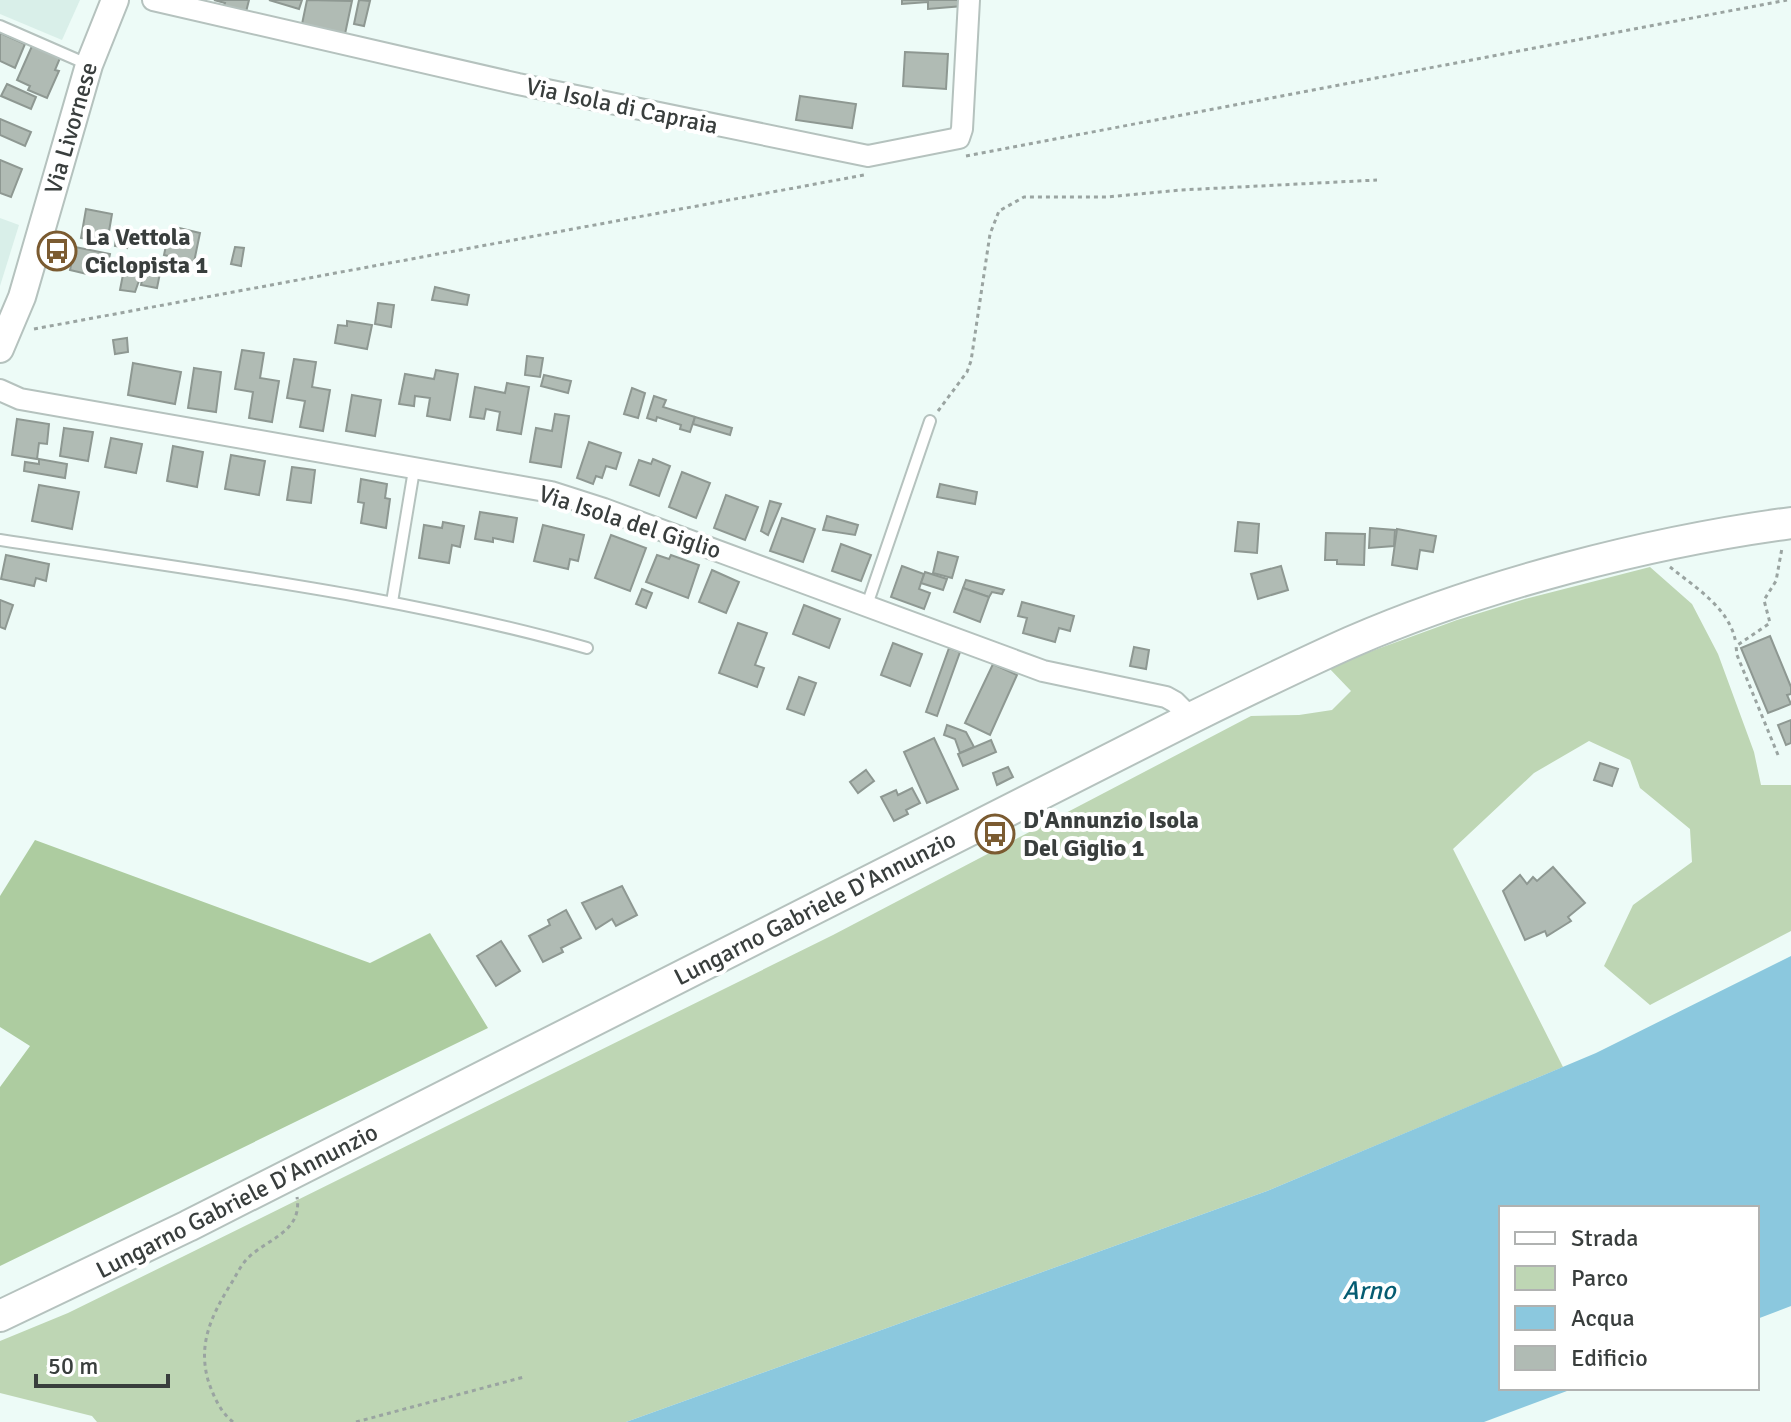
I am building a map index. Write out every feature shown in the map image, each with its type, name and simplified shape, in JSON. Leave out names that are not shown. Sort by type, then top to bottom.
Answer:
[{"type":"main road","name":"Lungarno Gabriele D'Annunzio","points":[[0,1316],[293,1173],[1191,718],[1353,641],[1448,605],[1516,584],[1648,550],[1787,524]]},
{"type":"street","name":"Via Livornese","points":[[0,349],[22,297],[89,65],[115,0]]},
{"type":"street","name":"Via Isola di Capraia","points":[[153,0],[518,84],[868,156],[959,138],[969,0]]},
{"type":"street","name":"Via Isola del Giglio","points":[[0,390],[20,399],[551,492],[1043,671],[1166,697],[1182,707],[1191,718]]},
{"type":"lane","points":[[0,26],[89,65]]},
{"type":"lane","points":[[867,605],[930,421]]},
{"type":"lane","points":[[392,602],[414,470]]},
{"type":"lane","points":[[0,540],[392,602],[522,630],[587,648]]},
{"type":"path","points":[[930,421],[954,392],[971,361],[990,234],[999,211],[1024,197],[1107,197],[1377,180]]},
{"type":"path","points":[[1736,646],[1770,623],[1764,600],[1772,592],[1776,581],[1787,524]]},
{"type":"path","points":[[1648,550],[1725,615],[1737,655],[1778,755]]},
{"type":"path","points":[[233,1422],[212,1393],[204,1363],[205,1337],[214,1312],[245,1261],[282,1235],[293,1223],[298,1203],[293,1173]]},
{"type":"path","points":[[356,1422],[524,1377]]},
{"type":"shaded area","points":[[0,0],[80,0],[62,40],[0,14]]},
{"type":"shaded area","points":[[0,218],[19,225],[0,286]]},
{"type":"green space","points":[[1650,567],[1692,604],[1718,654],[1754,752],[1761,785],[1791,785],[1791,931],[1650,1005],[1604,966],[1633,905],[1692,862],[1690,829],[1640,788],[1630,760],[1589,741],[1534,773],[1453,849],[1563,1067],[1267,1191],[626,1422],[97,1422],[92,1416],[0,1393],[0,1341],[68,1313],[833,935],[1251,716],[1299,715],[1332,710],[1351,691],[1328,667],[1457,620]]},
{"type":"green space","points":[[35,840],[370,963],[430,933],[488,1028],[0,1266],[0,1087],[30,1046],[0,1027],[0,896]]},
{"type":"water","name":"Arno","points":[[1791,956],[1791,1306],[1759,1318],[1759,1206],[1499,1206],[1499,1390],[1570,1390],[1484,1422],[626,1422],[1267,1191],[1596,1053]]},
{"type":"building","points":[[214,0],[249,0],[246,12]]},
{"type":"building","points":[[269,0],[302,0],[299,9]]},
{"type":"building","points":[[307,0],[352,1],[345,34],[302,24]]},
{"type":"building","points":[[359,0],[370,1],[364,26],[354,24]]},
{"type":"building","points":[[902,0],[962,0],[963,6],[928,9],[928,2],[902,4]]},
{"type":"building","points":[[0,33],[25,44],[15,68],[0,61]]},
{"type":"building","points":[[32,46],[60,58],[55,70],[59,71],[47,98],[28,90],[30,86],[17,80]]},
{"type":"building","points":[[905,52],[948,54],[946,89],[903,86]]},
{"type":"building","points":[[7,84],[36,97],[31,109],[1,96]]},
{"type":"building","points":[[800,96],[856,104],[852,128],[796,120]]},
{"type":"building","points":[[0,119],[31,132],[25,146],[0,135]]},
{"type":"building","points":[[0,160],[22,169],[11,197],[0,193]]},
{"type":"building","points":[[86,209],[112,214],[107,243],[81,238]]},
{"type":"building","points":[[175,227],[200,233],[194,262],[164,255],[168,236],[173,237]]},
{"type":"building","points":[[117,231],[130,234],[127,248],[115,246]]},
{"type":"building","points":[[75,247],[110,254],[106,274],[70,270]]},
{"type":"building","points":[[235,247],[244,248],[241,266],[231,264]]},
{"type":"building","points":[[126,259],[142,264],[135,292],[120,290]]},
{"type":"building","points":[[145,266],[161,268],[157,288],[141,285]]},
{"type":"building","points":[[435,287],[469,295],[467,305],[432,300]]},
{"type":"building","points":[[378,303],[394,305],[391,327],[375,324]]},
{"type":"building","points":[[347,321],[372,325],[367,349],[335,343],[338,325],[347,326]]},
{"type":"building","points":[[127,338],[128,352],[115,354],[113,340]]},
{"type":"building","points":[[242,350],[264,353],[260,378],[279,381],[272,422],[249,418],[253,392],[235,389]]},
{"type":"building","points":[[527,356],[543,358],[540,377],[525,375]]},
{"type":"building","points":[[294,359],[316,362],[312,387],[330,390],[323,431],[300,427],[305,401],[287,398]]},
{"type":"building","points":[[133,363],[181,372],[175,404],[128,395]]},
{"type":"building","points":[[194,368],[221,372],[216,412],[188,408]]},
{"type":"building","points":[[436,370],[458,374],[450,420],[427,416],[430,398],[415,396],[414,406],[399,404],[405,374],[434,379]]},
{"type":"building","points":[[544,375],[571,381],[568,393],[541,386]]},
{"type":"building","points":[[507,383],[529,387],[521,434],[497,430],[500,412],[486,409],[484,419],[470,417],[475,387],[505,393]]},
{"type":"building","points":[[632,388],[645,393],[638,418],[624,414]]},
{"type":"building","points":[[352,395],[381,400],[375,436],[346,431]]},
{"type":"building","points":[[654,396],[666,400],[663,407],[695,417],[690,432],[680,429],[681,425],[657,417],[656,421],[647,418]]},
{"type":"building","points":[[555,414],[569,416],[561,467],[530,462],[536,428],[552,431]]},
{"type":"building","points":[[695,417],[732,428],[730,435],[693,424]]},
{"type":"building","points":[[17,419],[49,424],[47,444],[39,443],[37,459],[12,455]]},
{"type":"building","points":[[64,428],[93,432],[88,461],[60,456]]},
{"type":"building","points":[[111,438],[142,444],[136,473],[105,467]]},
{"type":"building","points":[[589,442],[621,453],[616,469],[606,466],[602,478],[596,476],[593,484],[577,478]]},
{"type":"building","points":[[173,446],[203,452],[197,487],[167,481]]},
{"type":"building","points":[[231,455],[265,461],[259,495],[225,489]]},
{"type":"building","points":[[39,459],[67,464],[65,478],[24,471],[25,462],[39,464]]},
{"type":"building","points":[[653,459],[670,466],[659,496],[630,485],[639,460],[651,464]]},
{"type":"building","points":[[292,467],[315,470],[311,503],[287,500]]},
{"type":"building","points":[[682,472],[710,483],[696,518],[669,507]]},
{"type":"building","points":[[361,479],[387,484],[385,498],[390,499],[386,528],[361,523],[364,503],[358,502]]},
{"type":"building","points":[[940,484],[977,492],[975,504],[937,497]]},
{"type":"building","points":[[39,485],[79,492],[72,529],[32,521]]},
{"type":"building","points":[[726,495],[758,507],[745,540],[714,528]]},
{"type":"building","points":[[770,501],[781,504],[768,535],[761,531]]},
{"type":"building","points":[[480,512],[517,518],[513,542],[493,538],[493,542],[475,539]]},
{"type":"building","points":[[827,516],[858,525],[855,535],[823,530]]},
{"type":"building","points":[[782,518],[815,529],[803,562],[770,551]]},
{"type":"building","points":[[443,522],[464,526],[460,547],[452,545],[449,563],[419,558],[424,525],[442,528]]},
{"type":"building","points":[[1238,522],[1259,524],[1257,553],[1235,551]]},
{"type":"building","points":[[543,525],[584,535],[578,561],[570,559],[568,569],[534,561]]},
{"type":"building","points":[[1370,528],[1395,530],[1394,546],[1369,548]]},
{"type":"building","points":[[1397,529],[1436,536],[1433,552],[1420,550],[1417,569],[1392,565]]},
{"type":"building","points":[[1326,533],[1365,534],[1364,565],[1337,564],[1337,560],[1325,560]]},
{"type":"building","points":[[611,535],[646,548],[630,591],[595,578]]},
{"type":"building","points":[[841,544],[871,555],[861,581],[832,571]]},
{"type":"building","points":[[938,552],[958,557],[952,578],[933,573]]},
{"type":"building","points":[[6,555],[49,564],[46,581],[36,578],[34,586],[1,579]]},
{"type":"building","points":[[657,555],[669,559],[671,555],[699,565],[688,598],[646,582]]},
{"type":"building","points":[[902,566],[924,574],[919,589],[930,593],[924,609],[891,597]]},
{"type":"building","points":[[1281,566],[1288,590],[1258,599],[1251,574]]},
{"type":"building","points":[[712,570],[739,582],[726,613],[699,602]]},
{"type":"building","points":[[925,572],[947,579],[943,590],[921,583]]},
{"type":"building","points":[[966,580],[1004,590],[1002,594],[992,592],[989,597],[963,588]]},
{"type":"building","points":[[963,588],[989,597],[980,622],[954,612]]},
{"type":"building","points":[[642,589],[652,593],[646,608],[636,604]]},
{"type":"building","points":[[0,600],[13,605],[5,629],[0,627]]},
{"type":"building","points":[[1022,602],[1074,616],[1070,631],[1059,628],[1055,642],[1023,633],[1027,618],[1018,616]]},
{"type":"building","points":[[804,605],[840,619],[829,648],[793,634]]},
{"type":"building","points":[[738,623],[767,633],[755,665],[764,668],[757,687],[719,673]]},
{"type":"building","points":[[1770,636],[1791,687],[1791,694],[1787,695],[1791,704],[1768,713],[1741,648]]},
{"type":"building","points":[[893,643],[922,654],[910,686],[881,675]]},
{"type":"building","points":[[1134,647],[1149,650],[1146,669],[1130,666]]},
{"type":"building","points":[[949,648],[960,652],[937,716],[926,712]]},
{"type":"building","points":[[993,664],[1017,675],[990,735],[965,723]]},
{"type":"building","points":[[799,677],[816,683],[804,715],[787,709]]},
{"type":"building","points":[[1791,720],[1791,743],[1786,745],[1778,725]]},
{"type":"building","points":[[947,725],[966,732],[974,747],[960,753],[955,739],[944,735]]},
{"type":"building","points":[[934,738],[958,789],[927,803],[904,752]]},
{"type":"building","points":[[991,740],[996,752],[963,766],[958,754]]},
{"type":"building","points":[[1600,763],[1618,769],[1612,786],[1594,780]]},
{"type":"building","points":[[1008,767],[1013,777],[997,785],[993,773]]},
{"type":"building","points":[[866,770],[874,781],[858,793],[850,782]]},
{"type":"building","points":[[912,788],[920,803],[894,821],[881,797],[896,790],[898,795]]},
{"type":"building","points":[[1553,867],[1585,903],[1568,917],[1571,921],[1547,936],[1545,931],[1525,940],[1503,891],[1520,875],[1527,884],[1533,877],[1537,881]]},
{"type":"building","points":[[622,886],[637,915],[616,926],[612,919],[596,929],[582,903]]},
{"type":"building","points":[[566,910],[581,938],[543,962],[529,936],[550,925],[548,920]]},
{"type":"building","points":[[501,941],[520,971],[496,986],[477,956]]},
{"type":"place","name":"La Vettola Ciclopista 1","points":[[57,251]]},
{"type":"place","name":"D'Annunzio Isola Del Giglio 1","points":[[995,834]]}]
